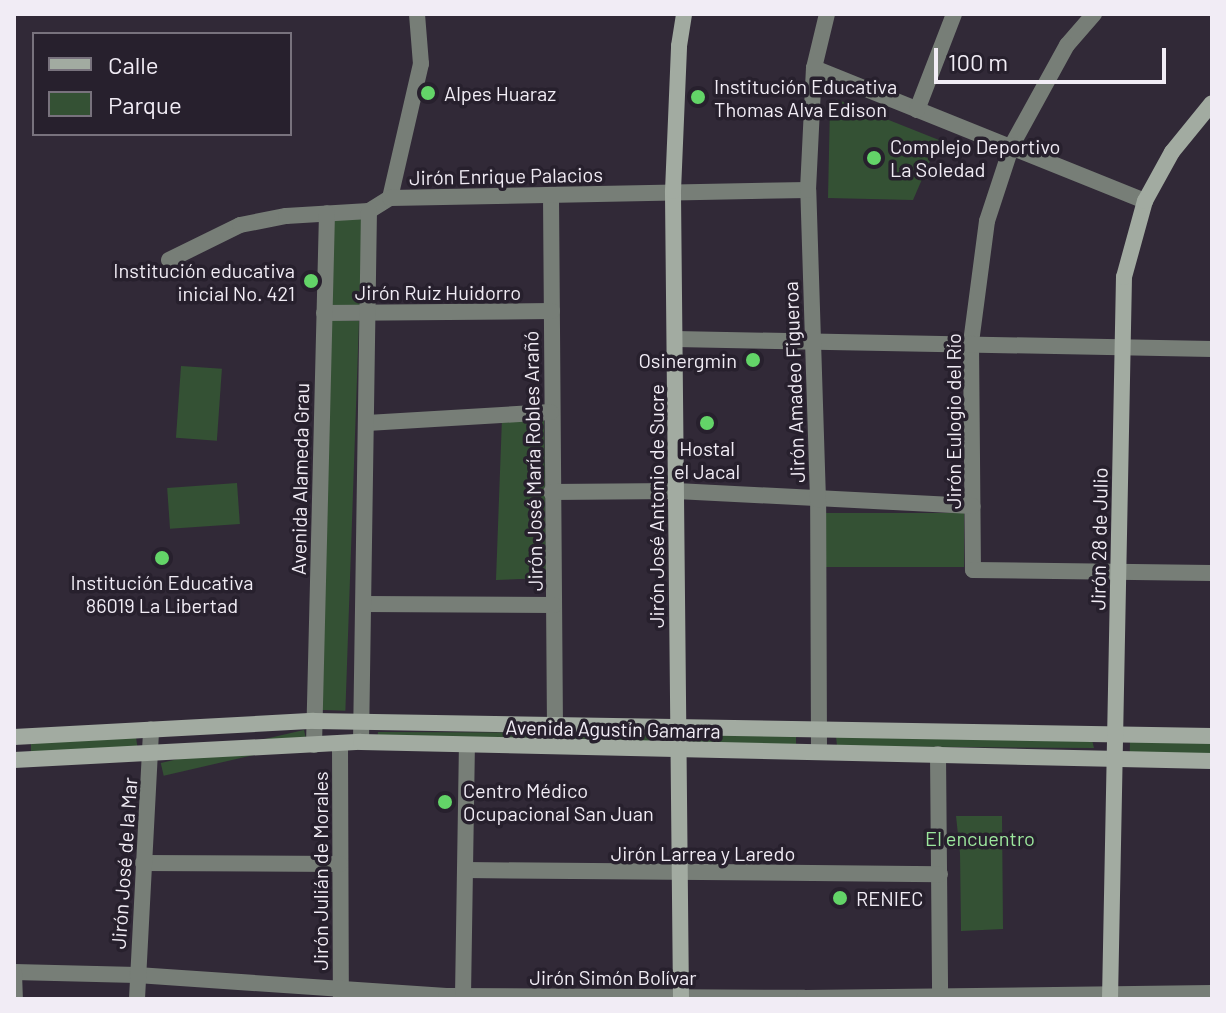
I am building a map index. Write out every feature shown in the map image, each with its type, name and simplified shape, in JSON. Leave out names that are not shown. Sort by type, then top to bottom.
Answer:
[{"type":"main road","name":"Jirón José Antonio de Sucre","points":[[681,998],[673,191],[679,46],[684,14]]},
{"type":"main road","name":"Jirón 28 de Julio","points":[[1110,997],[1124,277],[1145,201],[1172,152],[1212,103]]},
{"type":"main road","name":"Avenida Agustín Gamarra","points":[[14,737],[314,721],[1212,736]]},
{"type":"main road","name":"Avenida Agustín Gamarra","points":[[14,760],[151,756],[361,742],[467,747],[819,750],[1212,761]]},
{"type":"street","points":[[390,198],[421,64],[417,14]]},
{"type":"street","name":"Jirón Amadeo Figueroa","points":[[819,750],[818,500],[808,190],[814,68],[827,14]]},
{"type":"street","points":[[917,110],[954,14]]},
{"type":"street","name":"Jirón Eulogio del Río","points":[[1094,14],[1067,45],[1012,145],[987,221],[971,343],[973,570],[1118,573]]},
{"type":"street","points":[[814,68],[1145,201]]},
{"type":"street","name":"Jirón Enrique Palacios","points":[[169,260],[240,225],[286,216],[369,211],[390,198],[808,190]]},
{"type":"street","name":"Jirón José María Robles Arañó","points":[[551,196],[555,727]]},
{"type":"street","points":[[361,742],[369,211]]},
{"type":"street","name":"Avenida Alameda Grau","points":[[314,745],[327,213]]},
{"type":"street","name":"Jirón Ruiz Huidorro","points":[[324,313],[552,311]]},
{"type":"street","points":[[675,339],[1212,349]]},
{"type":"street","points":[[367,423],[551,412]]},
{"type":"street","points":[[551,492],[676,491],[973,506]]},
{"type":"street","points":[[1118,573],[1212,573]]},
{"type":"street","points":[[364,604],[554,605]]},
{"type":"street","name":"Jirón José de la Mar","points":[[137,999],[151,729]]},
{"type":"street","name":"Jirón Julián de Morales","points":[[340,743],[341,995]]},
{"type":"street","points":[[451,997],[465,870],[467,747]]},
{"type":"street","points":[[938,754],[940,997]]},
{"type":"street","points":[[143,863],[340,864]]},
{"type":"street","name":"Jirón Larrea y Laredo","points":[[465,870],[940,874]]},
{"type":"street","points":[[14,973],[15,999]]},
{"type":"street","name":"Jirón Simón Bolívar","points":[[14,973],[137,975],[341,995],[451,997],[804,999],[1110,997],[1212,993]]},
{"type":"green space","points":[[836,99],[939,140],[913,200],[828,198],[830,106]]},
{"type":"green space","points":[[329,216],[364,216],[364,310],[329,310]]},
{"type":"green space","points":[[331,320],[359,321],[345,711],[317,710]]},
{"type":"green space","points":[[181,366],[222,369],[217,441],[176,438]]},
{"type":"green space","points":[[544,415],[546,578],[496,580],[502,418]]},
{"type":"green space","points":[[237,483],[240,524],[170,529],[167,488]]},
{"type":"green space","points":[[826,513],[964,513],[964,567],[826,567]]},
{"type":"green space","points":[[304,730],[307,743],[164,776],[161,763]]},
{"type":"green space","points":[[378,732],[649,733],[649,747],[377,741]]},
{"type":"green space","points":[[690,735],[796,735],[796,745],[690,745]]},
{"type":"green space","points":[[836,736],[1092,740],[1094,748],[837,746]]},
{"type":"green space","points":[[136,737],[138,751],[31,755],[31,743]]},
{"type":"green space","points":[[1130,739],[1212,740],[1212,757],[1130,756]]},
{"type":"green space","name":"El encuentro","points":[[956,816],[1002,816],[1003,929],[961,931]]},
{"type":"place","name":"Alpes Huaraz","points":[[428,93]]},
{"type":"place","name":"Institución Educativa Thomas Alva Edison","points":[[698,97]]},
{"type":"place","name":"Complejo Deportivo La Soledad","points":[[874,158]]},
{"type":"place","name":"Institución educativa inicial No. 421","points":[[311,281]]},
{"type":"place","name":"Osinergmin","points":[[753,360]]},
{"type":"place","name":"Hostal el Jacal","points":[[707,423]]},
{"type":"place","name":"Institución Educativa 86019 La Libertad","points":[[162,558]]},
{"type":"place","name":"Centro Médico Ocupacional San Juan","points":[[445,802]]},
{"type":"place","name":"RENIEC","points":[[840,898]]}]
